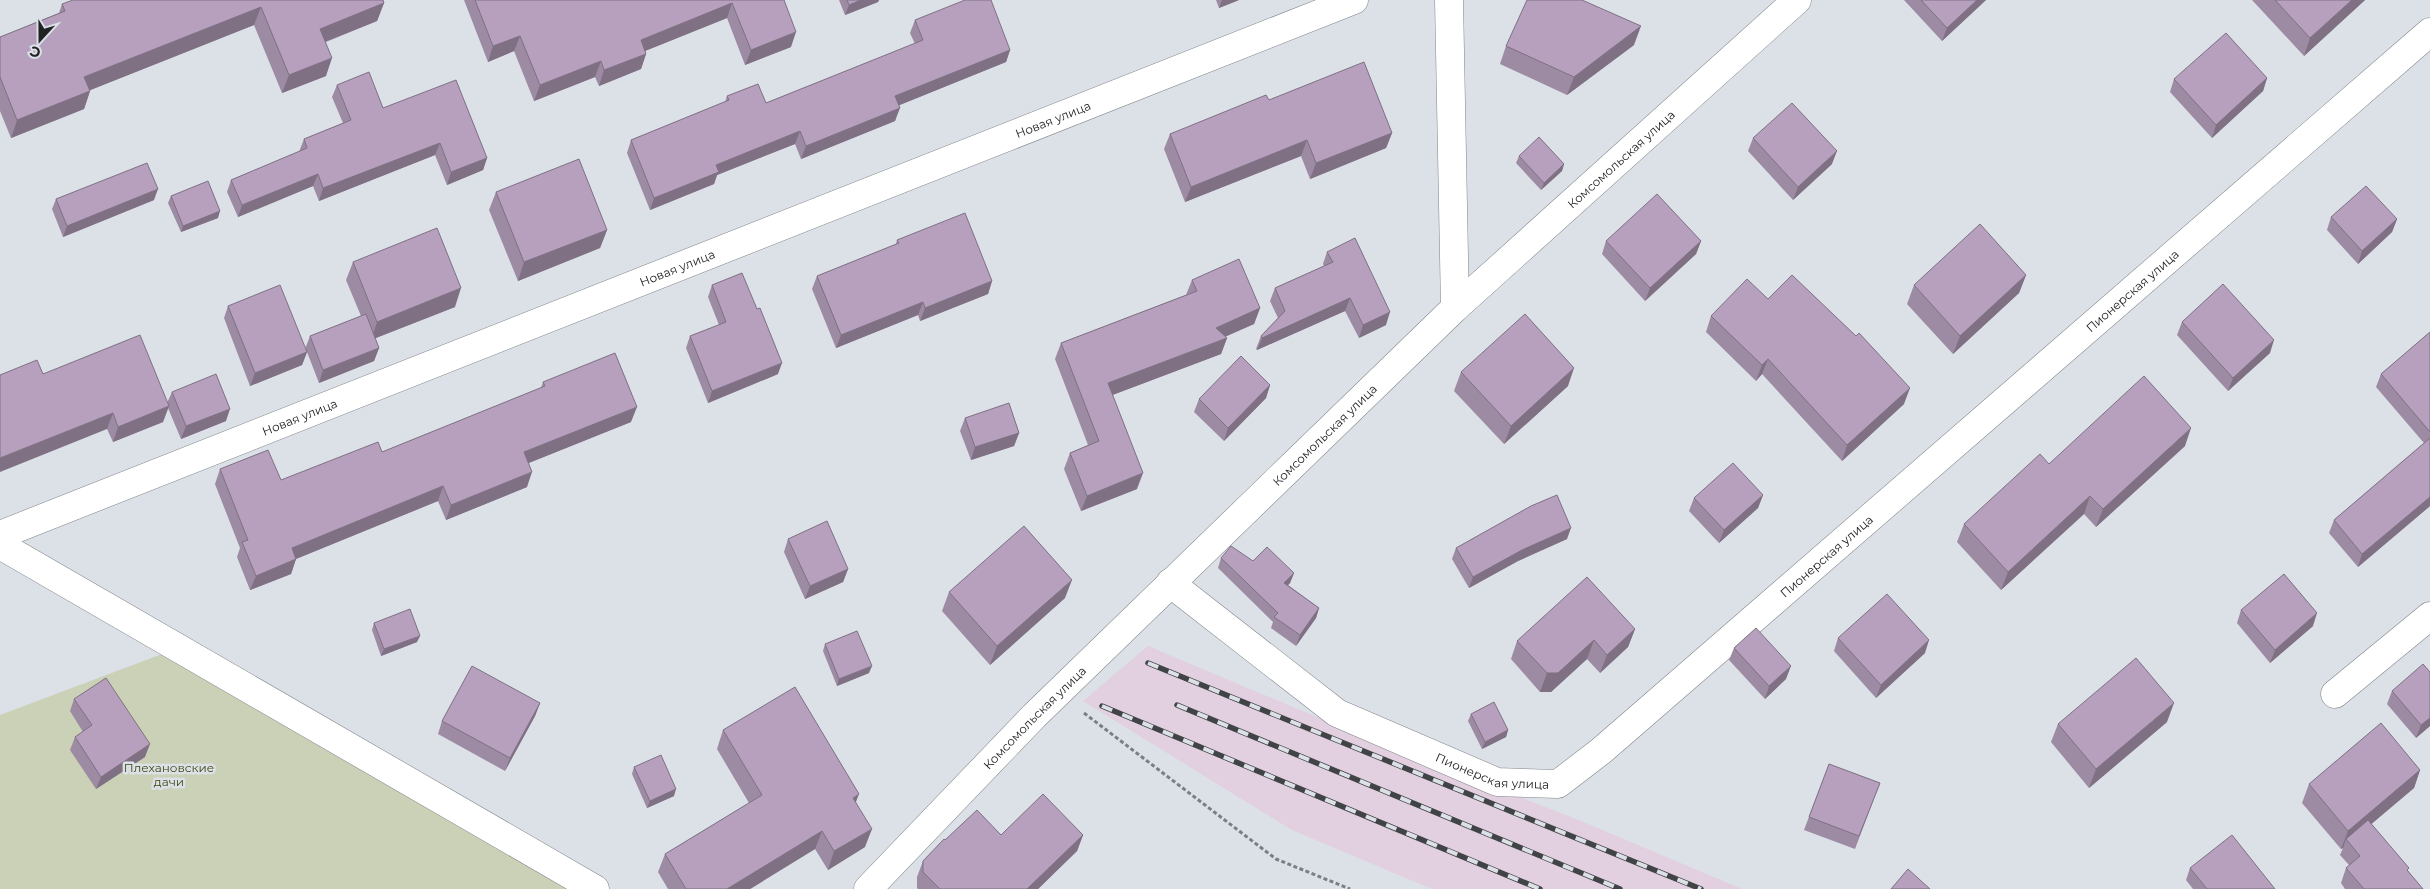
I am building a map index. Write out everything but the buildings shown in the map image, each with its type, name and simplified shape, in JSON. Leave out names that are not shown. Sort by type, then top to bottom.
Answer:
[{"type":"street","name":"Новая улица","points":[[0,535],[1354,0]]},
{"type":"street","points":[[1449,0],[1455,308]]},
{"type":"street","name":"Комсомольская улица","points":[[868,889],[1057,693],[1455,308],[1797,0]]},
{"type":"street","name":"Пионерская улица","points":[[1170,583],[1337,713],[1497,782],[1558,784],[1601,751],[2430,32]]},
{"type":"street","points":[[0,545],[596,889]]},
{"type":"street","points":[[2336,694],[2430,616]]},
{"type":"path","points":[[1057,693],[1276,859],[1350,889]]},
{"type":"shaded area","points":[[1148,646],[1331,723],[1581,821],[1742,889],[1432,889],[1292,830],[1083,701]]},
{"type":"green space","name":"Плехановские дачи","points":[[178,648],[595,889],[0,889],[0,715]]},
{"type":"railway","points":[[1148,663],[1701,889]]},
{"type":"railway","points":[[1177,705],[1620,889]]},
{"type":"railway","points":[[1102,706],[1540,889]]}]
